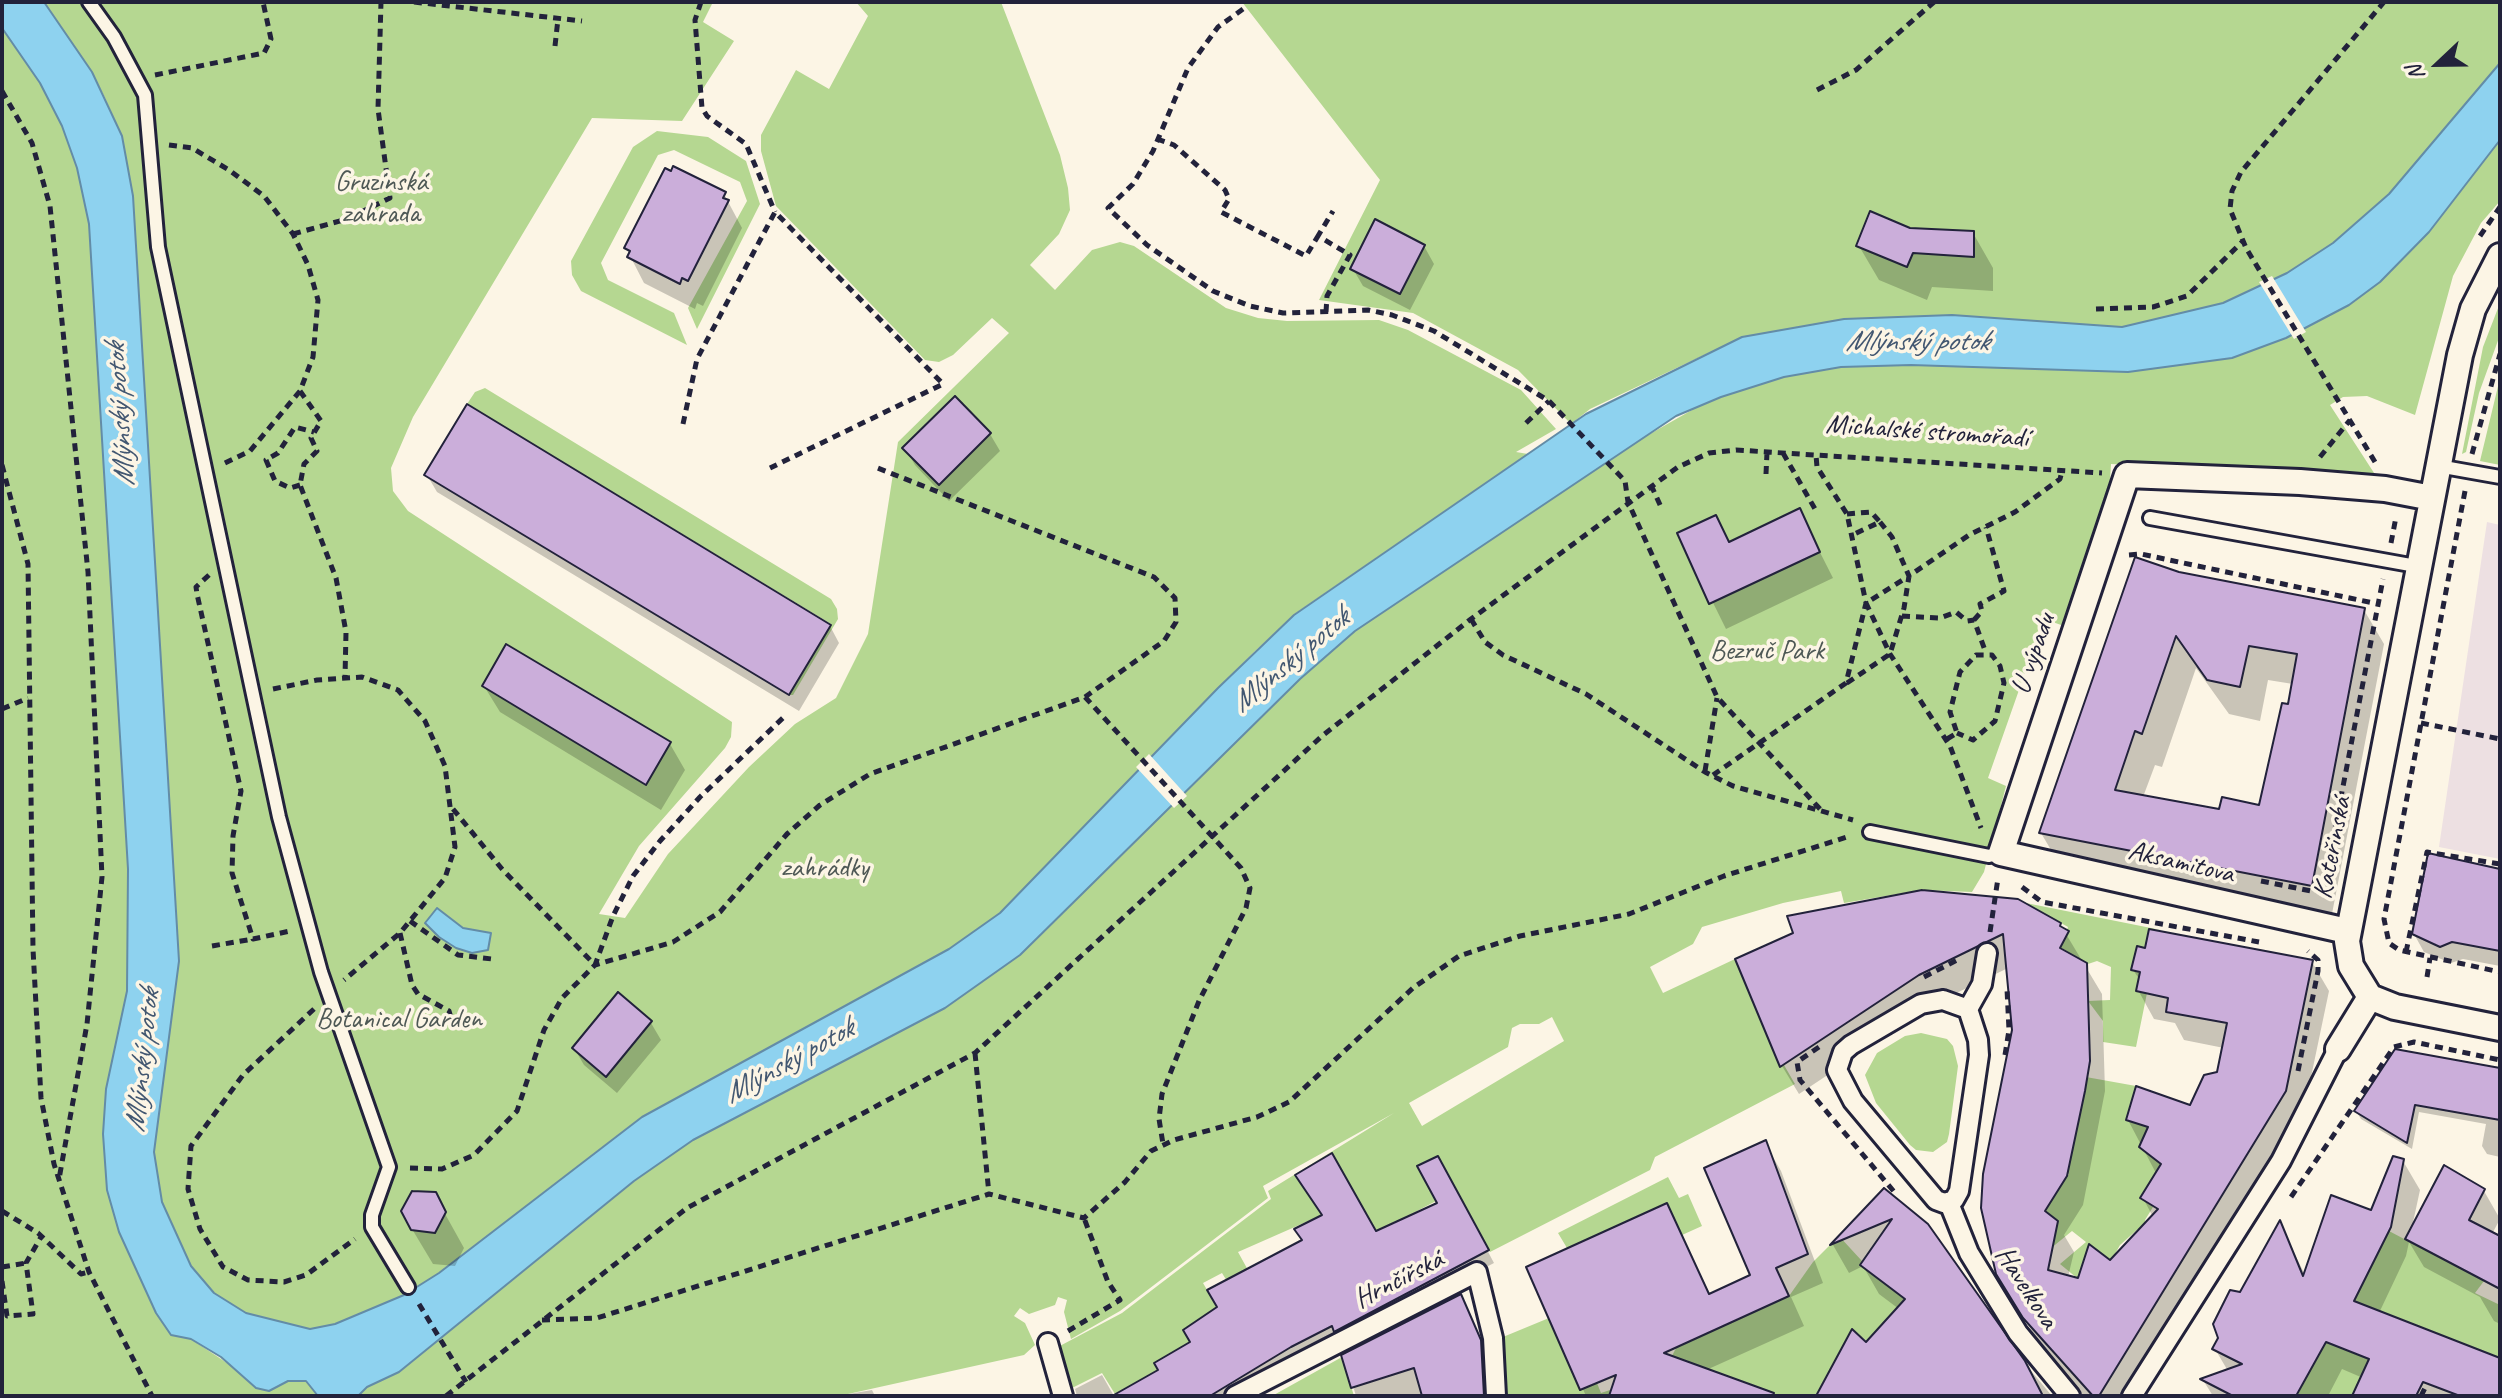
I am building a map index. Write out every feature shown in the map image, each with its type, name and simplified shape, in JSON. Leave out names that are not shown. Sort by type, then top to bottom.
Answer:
[{"type":"street","name":"Kateřinská","points":[[2370,997],[2351,966],[2347,931],[2416,566],[2460,355],[2473,309],[2500,256]]},
{"type":"street","points":[[2127,475],[2300,482],[2432,498]]},
{"type":"street","name":"U výpadu","points":[[2001,853],[2127,475]]},
{"type":"street","name":"Aksamitova","points":[[2001,853],[2347,931]]},
{"type":"street","points":[[1968,1009],[1943,1000],[1921,1004],[1851,1045],[1838,1061],[1839,1078],[1853,1101],[1936,1200],[1949,1203],[1959,1191],[1979,1055],[1978,1040],[1968,1009],[1982,984],[1988,945]]},
{"type":"street","points":[[2132,1396],[2281,1161],[2338,1049],[2370,997],[2395,1007],[2500,1028]]},
{"type":"street","name":"Havelkova","points":[[1949,1203],[1969,1253],[2018,1333],[2070,1396]]},
{"type":"street","name":"Hrnčířská","points":[[1235,1396],[1477,1272],[1493,1338],[1496,1396]]},
{"type":"street","points":[[1048,1343],[1063,1396]]},
{"type":"lane","points":[[89,2],[139,79],[145,95],[158,247],[253,696],[308,927],[328,994],[389,1167],[372,1215],[372,1227],[408,1287]]},
{"type":"lane","points":[[2438,466],[2500,477]]},
{"type":"lane","points":[[2150,518],[2416,566]]},
{"type":"lane","points":[[1870,832],[1989,856],[2001,853]]},
{"type":"path","points":[[139,79],[264,53],[271,39],[263,2]]},
{"type":"path","points":[[293,234],[347,219],[390,198],[378,109],[381,2]]},
{"type":"path","points":[[414,2],[582,21]]},
{"type":"path","points":[[701,2],[695,20],[702,108],[707,116],[746,144],[775,212],[943,384],[770,468]]},
{"type":"path","points":[[1817,90],[1856,70],[1934,2]]},
{"type":"path","points":[[2384,2],[2241,172],[2232,191],[2230,209],[2246,248],[2383,476],[2392,495],[2390,546]]},
{"type":"path","points":[[1243,9],[1218,27],[1188,68],[1157,139],[1133,184],[1108,208],[1147,245],[1213,291],[1250,306],[1283,313],[1368,310],[1434,331],[1549,401],[1625,481],[1628,502],[1717,697],[1820,809]]},
{"type":"path","points":[[555,46],[558,19]]},
{"type":"path","points":[[2,91],[32,143],[50,206],[88,572],[102,877],[87,1024],[59,1179]]},
{"type":"path","points":[[1157,139],[1174,145],[1225,190],[1229,199],[1221,212],[1306,256],[1333,211]]},
{"type":"path","points":[[149,142],[192,148],[264,196],[293,234],[308,265],[318,300],[313,357],[300,391],[250,451],[220,466],[203,469]]},
{"type":"path","points":[[683,424],[697,359],[775,212]]},
{"type":"path","points":[[1318,236],[1350,255],[1327,296],[1326,312]]},
{"type":"path","points":[[2096,309],[2153,307],[2187,296],[2243,241]]},
{"type":"path","points":[[2474,445],[2500,354]]},
{"type":"path","points":[[300,391],[321,421],[311,438],[317,451],[304,464],[300,485],[336,578],[346,632],[345,678]]},
{"type":"path","points":[[1526,423],[1549,401]]},
{"type":"path","points":[[2300,482],[2350,420]]},
{"type":"path","points":[[300,485],[290,488],[275,481],[266,460],[278,453],[295,427],[314,432]]},
{"type":"path","name":"Michalské stromořadí","points":[[446,1396],[687,1208],[975,1053],[1322,736],[1471,619],[1678,467],[1709,453],[1736,450],[2127,475]]},
{"type":"path","points":[[1766,474],[1767,452]]},
{"type":"path","points":[[1783,453],[1815,509]]},
{"type":"path","points":[[1816,455],[1817,467],[1847,514],[1866,603],[1890,654],[1947,739],[1983,833]]},
{"type":"path","points":[[2,465],[28,564],[33,949],[41,1098],[59,1179],[89,1272],[152,1396]]},
{"type":"path","points":[[595,965],[673,942],[720,912],[787,834],[820,805],[870,774],[1085,697],[1164,641],[1176,622],[1175,598],[1154,577],[875,467]]},
{"type":"path","points":[[1846,683],[1866,603],[2015,512],[2060,479],[2062,471]]},
{"type":"path","points":[[1651,485],[1661,507]]},
{"type":"path","points":[[2466,487],[2384,919],[2389,943],[2406,952],[2500,972]]},
{"type":"path","points":[[1713,775],[1890,654],[1902,616],[1909,576],[1892,537],[1871,512],[1847,514]]},
{"type":"path","points":[[1852,535],[1880,522]]},
{"type":"path","points":[[1902,616],[1940,618],[1956,612],[1967,621],[1974,620],[1982,611],[1980,604],[2004,591],[2005,583],[1986,527]]},
{"type":"path","points":[[2125,569],[2130,554],[2141,554],[2378,604]]},
{"type":"path","points":[[225,569],[203,577],[196,587],[238,770],[241,791],[232,845],[232,873],[253,939]]},
{"type":"path","points":[[2251,879],[2311,891],[2322,889],[2384,576]]},
{"type":"path","points":[[1471,619],[1485,642],[1503,655],[1586,694],[1705,772],[1733,786],[1853,820],[1870,832]]},
{"type":"path","points":[[1974,620],[1986,653],[1995,657],[2000,666],[2004,683],[2002,703],[1992,726],[1981,736],[1969,740],[1957,733],[1951,718],[1954,684],[1969,661],[1986,653]]},
{"type":"path","points":[[253,696],[291,685],[362,677],[398,690],[425,721],[445,766],[453,808],[455,847],[445,878],[400,933],[328,994],[243,1075],[191,1146],[188,1189],[200,1229],[223,1267],[248,1280],[284,1282],[306,1275],[372,1227]]},
{"type":"path","points":[[1085,697],[1246,874],[1250,896],[1195,1010],[1162,1094],[1159,1119],[1163,1144]]},
{"type":"path","points":[[1705,772],[1717,697]]},
{"type":"path","points":[[2,709],[28,698]]},
{"type":"path","points":[[389,1167],[442,1169],[482,1149],[517,1111],[544,1030],[562,998],[595,965],[613,916],[633,876],[700,797],[785,716]]},
{"type":"path","points":[[2421,723],[2500,739]]},
{"type":"path","points":[[1947,739],[1957,733]]},
{"type":"path","points":[[453,808],[502,869],[595,965]]},
{"type":"path","points":[[1084,1218],[1125,1182],[1144,1157],[1163,1144],[1257,1117],[1289,1102],[1413,988],[1459,956],[1520,936],[1615,918],[1774,858],[1870,832]]},
{"type":"path","points":[[2406,952],[2427,852],[2500,864]]},
{"type":"path","points":[[1998,881],[2020,885],[2042,902],[2261,942]]},
{"type":"path","points":[[1988,945],[1996,894]]},
{"type":"path","points":[[410,921],[458,955],[492,959]]},
{"type":"path","points":[[212,946],[308,927]]},
{"type":"path","points":[[400,933],[412,985],[418,994],[449,1011],[454,1028]]},
{"type":"path","points":[[2292,948],[2308,951],[2318,960],[2298,1074]]},
{"type":"path","points":[[2427,977],[2430,958]]},
{"type":"path","points":[[2004,1058],[2009,1030],[2006,983]]},
{"type":"path","points":[[2287,1203],[2394,1047],[2414,1042],[2500,1060]]},
{"type":"path","points":[[975,1053],[989,1194]]},
{"type":"path","points":[[542,1320],[597,1318],[989,1194],[1084,1218]]},
{"type":"path","points":[[2,1211],[41,1237],[81,1274],[89,1272]]},
{"type":"path","points":[[1048,1343],[1120,1300],[1108,1282],[1084,1218]]},
{"type":"path","points":[[2,1281],[7,1316],[33,1314],[26,1263],[41,1237]]},
{"type":"path","points":[[2,1267],[26,1263]]},
{"type":"path","points":[[408,1287],[466,1382]]},
{"type":"path","points":[[2421,1396],[2426,1386]]},
{"type":"shaded area","points":[[2487,522],[2500,525],[2500,859],[2439,847]]},
{"type":"green space","name":"Botanical Garden","points":[[44,2],[713,2],[703,22],[734,41],[682,121],[592,118],[413,417],[391,468],[393,491],[408,511],[732,722],[731,737],[725,748],[639,846],[599,914],[625,918],[668,854],[749,767],[795,724],[836,698],[868,634],[898,442],[1009,333],[992,318],[953,355],[939,362],[925,360],[776,206],[761,151],[761,135],[796,70],[829,89],[868,16],[856,2],[1001,2],[1060,155],[1068,188],[1070,210],[1059,234],[1030,265],[1055,290],[1092,250],[1120,242],[1134,246],[1226,308],[1258,318],[1287,321],[1379,320],[1408,330],[1521,390],[1556,429],[1516,452],[1528,454],[1296,613],[1252,654],[1000,913],[949,949],[639,1119],[439,1273],[404,1295],[335,1324],[310,1329],[285,1325],[246,1313],[214,1293],[191,1266],[162,1202],[154,1152],[179,961],[133,196],[122,136],[105,98],[92,72]]},
{"type":"green space","name":"Bezruč Park","points":[[1242,2],[2500,2],[2500,63],[2493,71],[2500,69],[2500,201],[2481,223],[2453,276],[2415,415],[2367,396],[2343,397],[2330,405],[2376,476],[2111,464],[2110,481],[2064,626],[2044,619],[1988,778],[2006,786],[1984,872],[1972,892],[1922,890],[1844,903],[1841,891],[1783,903],[1702,927],[1693,944],[1650,967],[1663,993],[1735,959],[1780,1066],[1784,1065],[1795,1084],[1655,1157],[1650,1170],[1490,1252],[1437,1156],[1417,1166],[1436,1201],[1377,1232],[1367,1214],[1336,1234],[1322,1215],[1238,1252],[1259,1290],[1239,1301],[1222,1273],[1203,1283],[1217,1307],[1183,1330],[1190,1342],[1154,1363],[1158,1370],[1115,1394],[1102,1373],[1070,1389],[1056,1348],[1122,1313],[1271,1199],[1268,1191],[1394,1113],[1263,1186],[1268,1198],[1120,1311],[1071,1339],[1064,1312],[1067,1300],[1058,1297],[1055,1305],[1029,1314],[1020,1308],[1014,1316],[1025,1323],[1035,1345],[1024,1355],[839,1396],[358,1396],[367,1387],[399,1372],[634,1181],[693,1140],[945,1008],[1020,955],[1300,679],[1355,631],[1620,451],[1692,410],[1740,338],[1590,409],[1571,424],[1518,370],[1413,313],[1319,300],[1380,180]],"holes":[[[1552,1017],[1564,1041],[1422,1126],[1409,1103],[1508,1047],[1512,1028],[1520,1024],[1539,1024]]]},
{"type":"green space","points":[[2,28],[40,83],[62,126],[77,168],[89,224],[128,869],[127,991],[106,1089],[119,1232],[156,1313],[171,1335],[191,1339],[269,1391],[288,1381],[307,1381],[318,1396],[2,1396]]},
{"type":"green space","points":[[657,131],[708,137],[746,161],[760,204],[697,329],[688,308],[747,201],[740,182],[674,150],[658,155],[601,263],[608,280],[674,313],[687,345],[581,291],[572,275],[571,261],[633,147]]},
{"type":"green space","points":[[2500,303],[2500,335],[2479,393],[2466,452],[2462,454],[2483,347]]},
{"type":"green space","points":[[2500,378],[2500,465],[2480,461]]},
{"type":"green space","points":[[485,388],[831,599],[838,619],[793,695],[789,695],[831,624],[467,404],[475,392]]},
{"type":"green space","points":[[2026,903],[2161,930],[2149,929],[2145,948],[2137,946],[2131,969],[2140,972],[2136,990],[2147,993],[2136,1047],[2103,1042],[2103,1021],[2088,1001],[2110,1000],[2111,967],[2097,961],[2088,964],[2060,947],[2068,927]]},
{"type":"green space","points":[[1921,1033],[1947,1039],[1953,1046],[1958,1066],[1947,1142],[1933,1152],[1916,1150],[1910,1145],[1876,1103],[1865,1075],[1877,1053],[1905,1036]]},
{"type":"green space","points":[[2086,1077],[2136,1086],[2126,1120],[2148,1127],[2139,1147],[2154,1159],[2182,1168],[2140,1198],[2153,1207],[2145,1220],[2148,1236],[2138,1229],[2120,1245],[2094,1292],[2060,1264],[2086,1242],[2072,1231],[2050,1249],[2031,1175],[2059,1188],[2069,1174],[2066,1172]]},
{"type":"green space","points":[[1668,1177],[1679,1198],[1688,1194],[1702,1226],[1682,1235],[1667,1203],[1567,1248],[1558,1233]]},
{"type":"green space","points":[[2389,1231],[2484,1281],[2475,1293],[2500,1305],[2500,1358],[2354,1301]]},
{"type":"green space","points":[[1839,1236],[1862,1261],[1860,1265],[1905,1298],[1867,1341],[1852,1330],[1821,1386],[1828,1396],[1780,1396],[1672,1356],[1676,1348],[1789,1296],[1813,1262]]},
{"type":"green space","points":[[1549,1318],[1580,1390],[1597,1383],[1601,1393],[1610,1390],[1609,1396],[1507,1396],[1503,1337]]},
{"type":"green space","points":[[2325,1342],[2369,1359],[2352,1396],[2298,1394]]},
{"type":"green space","points":[[1342,1357],[1354,1396],[1272,1396]]},
{"type":"water","name":"Mlýnský potok","points":[[2,2],[44,2],[92,72],[122,136],[133,196],[179,961],[154,1152],[162,1202],[191,1266],[214,1293],[246,1313],[310,1329],[335,1324],[404,1295],[439,1273],[642,1117],[949,949],[1000,913],[1218,688],[1294,615],[1586,414],[1742,337],[1844,319],[1952,315],[2122,327],[2223,303],[2287,273],[2333,243],[2389,194],[2500,63],[2500,140],[2429,232],[2380,282],[2349,305],[2286,338],[2232,358],[2128,372],[1911,365],[1841,367],[1784,377],[1721,397],[1676,416],[1355,631],[1300,679],[1020,955],[945,1008],[693,1140],[634,1181],[399,1372],[367,1387],[358,1396],[318,1396],[306,1381],[288,1381],[269,1391],[256,1388],[221,1357],[191,1339],[171,1335],[156,1313],[119,1232],[107,1190],[103,1134],[106,1089],[127,991],[128,869],[89,224],[77,168],[62,126],[40,83],[2,28]]},
{"type":"water","points":[[437,908],[463,928],[491,933],[488,950],[472,953],[456,948],[439,937],[425,923]]},
{"type":"pier","points":[[2272,276],[2306,332],[2294,339],[2259,282]]},
{"type":"pier","points":[[1149,754],[1187,796],[1174,808],[1136,767]]},
{"type":"building","points":[[673,166],[726,192],[723,198],[729,200],[688,281],[682,278],[680,284],[627,257],[630,251],[624,248],[665,168],[671,171]]},
{"type":"building","points":[[1870,211],[1910,228],[1974,231],[1974,257],[1913,253],[1907,267],[1856,246]]},
{"type":"building","points":[[1375,219],[1425,245],[1400,294],[1350,269]]},
{"type":"building","points":[[955,396],[991,433],[939,485],[902,448]]},
{"type":"building","points":[[467,404],[831,625],[789,695],[424,475]]},
{"type":"building","points":[[1800,508],[1820,552],[1709,604],[1677,533],[1716,515],[1729,542]]},
{"type":"building","points":[[2135,557],[2179,572],[2365,608],[2312,886],[2039,833]],"holes":[[[2176,636],[2207,680],[2240,687],[2249,646],[2297,654],[2288,704],[2282,703],[2259,805],[2222,797],[2219,809],[2115,790],[2135,731],[2142,734]]]},
{"type":"building","points":[[506,644],[671,742],[646,785],[482,686]]},
{"type":"building","points":[[2428,853],[2500,869],[2500,951],[2452,942],[2440,947],[2412,934]]},
{"type":"building","points":[[1922,890],[2018,899],[2061,923],[2060,926],[2069,931],[2060,948],[2087,963],[2090,1061],[2085,1091],[2067,1176],[2045,1211],[2058,1221],[2048,1270],[2078,1278],[2089,1244],[2110,1260],[2158,1209],[2140,1198],[2161,1164],[2139,1147],[2148,1127],[2126,1120],[2136,1086],[2190,1105],[2204,1075],[2217,1072],[2227,1023],[2166,1012],[2168,998],[2136,991],[2140,972],[2131,970],[2137,946],[2145,948],[2149,929],[2313,960],[2286,1091],[2099,1396],[2093,1396],[2023,1318],[1996,1274],[1981,1208],[1983,1174],[2012,1030],[2003,934],[1919,975],[1780,1067],[1735,959],[1793,933],[1787,916]]},
{"type":"building","points":[[618,992],[652,1021],[606,1077],[572,1048]]},
{"type":"building","points":[[2395,1049],[2500,1068],[2500,1120],[2415,1105],[2407,1143],[2354,1111]]},
{"type":"building","points":[[1766,1140],[1808,1254],[1776,1268],[1789,1296],[1664,1353],[1774,1393],[1773,1396],[1609,1396],[1616,1375],[1580,1390],[1526,1267],[1667,1203],[1709,1294],[1750,1275],[1704,1168]]},
{"type":"building","points":[[1332,1153],[1376,1231],[1437,1203],[1417,1166],[1438,1156],[1489,1250],[1334,1332],[1332,1326],[1291,1347],[1210,1396],[1112,1396],[1158,1370],[1154,1363],[1190,1342],[1183,1330],[1217,1307],[1207,1290],[1302,1240],[1294,1229],[1322,1215],[1295,1175]]},
{"type":"building","points":[[2393,1156],[2404,1159],[2391,1227],[2354,1301],[2500,1358],[2500,1396],[2460,1396],[2423,1382],[2416,1396],[2352,1396],[2369,1359],[2326,1342],[2296,1396],[2233,1396],[2200,1379],[2242,1364],[2212,1349],[2218,1338],[2213,1324],[2230,1290],[2240,1292],[2280,1220],[2303,1276],[2331,1195],[2371,1210]]},
{"type":"building","points":[[2444,1165],[2485,1189],[2469,1220],[2500,1236],[2500,1289],[2405,1239]]},
{"type":"building","points":[[1884,1188],[1928,1224],[2025,1361],[2043,1396],[1816,1396],[1852,1329],[1866,1342],[1905,1299],[1860,1265],[1892,1219],[1830,1245]]},
{"type":"building","points":[[412,1191],[436,1192],[446,1212],[435,1233],[411,1230],[401,1211]]},
{"type":"building","points":[[1461,1294],[1481,1340],[1484,1396],[1422,1396],[1414,1368],[1351,1388],[1341,1355]]},
{"type":"park label","name":"Gruzínská zahrada","points":[[381,199]]},
{"type":"park label","name":"zahrádky","points":[[825,869]]}]
